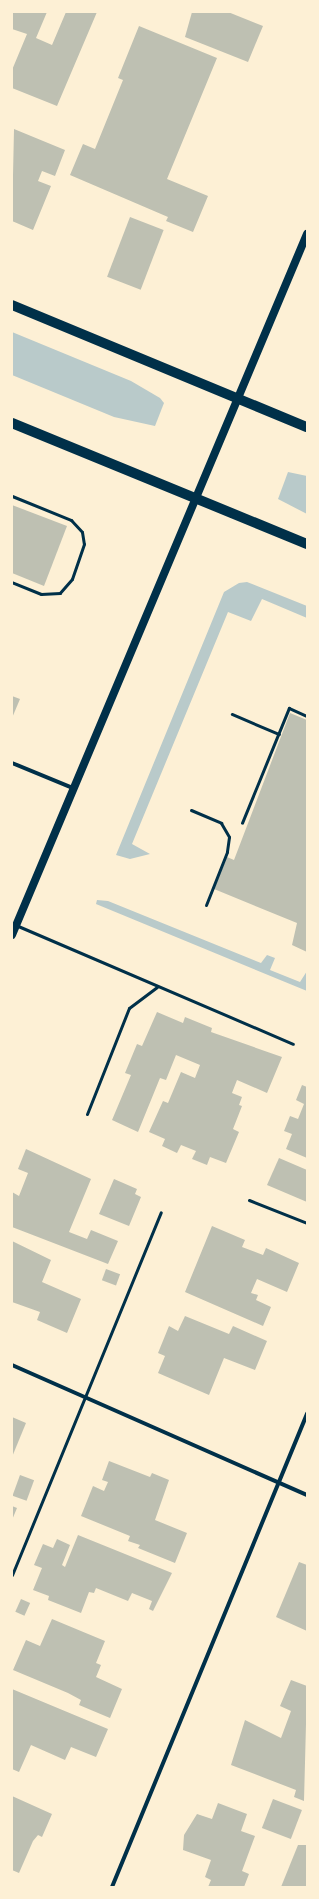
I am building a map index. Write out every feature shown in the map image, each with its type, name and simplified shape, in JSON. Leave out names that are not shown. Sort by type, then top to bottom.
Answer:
[{"type":"main road","points":[[12,935],[307,234]]},
{"type":"main road","points":[[12,305],[307,427]]},
{"type":"main road","points":[[12,423],[307,544]]},
{"type":"street","points":[[12,763],[73,788]]},
{"type":"street","points":[[12,1365],[85,1395],[280,1481],[307,1495]]},
{"type":"street","points":[[112,1887],[307,1414]]},
{"type":"lane","points":[[12,496],[71,520],[82,532],[84,544],[72,579],[60,593],[41,594],[12,582]]},
{"type":"lane","points":[[192,810],[222,823],[229,837],[227,852],[206,905]]},
{"type":"lane","points":[[16,925],[157,987],[293,1044]]},
{"type":"lane","points":[[87,1114],[129,1008],[157,987]]},
{"type":"lane","points":[[249,1200],[307,1223]]},
{"type":"lane","points":[[12,1575],[161,1212]]},
{"type":"path","points":[[241,826],[289,708],[307,716]]},
{"type":"path","points":[[232,714],[279,734]]},
{"type":"shaded area","points":[[12,332],[131,381],[160,398],[164,403],[155,426],[114,417],[12,375]]},
{"type":"shaded area","points":[[288,472],[307,476],[307,514],[278,499]]},
{"type":"shaded area","points":[[247,582],[307,606],[307,618],[262,599],[251,621],[228,612],[132,844],[150,854],[130,859],[116,855],[224,592],[239,583]]},
{"type":"shaded area","points":[[97,900],[108,901],[261,963],[267,955],[275,958],[270,970],[300,982],[307,971],[307,991],[96,904]]},
{"type":"building","points":[[12,12],[47,12],[36,38],[52,45],[66,12],[97,12],[57,106],[12,88],[12,70],[27,34],[12,29]]},
{"type":"building","points":[[192,12],[228,12],[263,26],[248,62],[185,37]]},
{"type":"building","points":[[139,26],[217,58],[167,179],[208,196],[193,232],[166,221],[168,217],[70,175],[83,144],[95,149],[123,80],[118,78]]},
{"type":"building","points":[[14,129],[65,150],[55,176],[42,171],[38,181],[51,186],[33,230],[12,221]]},
{"type":"building","points":[[130,217],[164,230],[141,290],[107,277]]},
{"type":"building","points":[[12,505],[67,526],[44,586],[12,573]]},
{"type":"building","points":[[12,696],[20,699],[12,718]]},
{"type":"building","points":[[290,713],[307,720],[307,952],[292,945],[297,923],[214,889],[227,857],[234,860]]},
{"type":"building","points":[[157,1012],[183,1023],[185,1017],[212,1028],[211,1032],[282,1057],[267,1093],[237,1080],[232,1093],[242,1097],[239,1105],[242,1106],[233,1129],[239,1132],[226,1163],[210,1157],[207,1165],[192,1159],[196,1151],[181,1145],[177,1153],[162,1146],[165,1139],[149,1132],[163,1101],[168,1103],[181,1072],[195,1078],[200,1065],[176,1055],[166,1080],[160,1078],[138,1132],[112,1120],[131,1075],[125,1073],[137,1044],[142,1046]]},
{"type":"building","points":[[302,1085],[307,1087],[307,1158],[286,1149],[292,1134],[284,1131],[290,1116],[298,1119],[304,1104],[296,1100]]},
{"type":"building","points":[[26,1149],[91,1179],[69,1232],[87,1239],[91,1230],[118,1241],[108,1264],[12,1227],[12,1192],[19,1196],[28,1173],[18,1169]]},
{"type":"building","points":[[279,1158],[307,1170],[307,1202],[267,1185]]},
{"type":"building","points":[[114,1179],[137,1189],[135,1194],[141,1197],[129,1226],[99,1214]]},
{"type":"building","points":[[212,1226],[245,1240],[242,1247],[263,1255],[266,1248],[299,1263],[287,1292],[257,1279],[251,1293],[258,1295],[256,1300],[271,1307],[263,1326],[185,1292]]},
{"type":"building","points":[[12,1241],[51,1260],[42,1282],[81,1299],[67,1333],[37,1320],[40,1312],[12,1302]]},
{"type":"building","points":[[106,1269],[120,1274],[116,1285],[102,1280]]},
{"type":"building","points":[[185,1316],[229,1334],[233,1326],[267,1341],[255,1370],[224,1358],[209,1395],[158,1373],[165,1356],[158,1353],[169,1326],[178,1331]]},
{"type":"building","points":[[12,1417],[26,1423],[12,1457]]},
{"type":"building","points":[[109,1461],[150,1477],[152,1473],[169,1480],[155,1520],[187,1533],[175,1563],[138,1548],[140,1545],[128,1541],[130,1536],[81,1516],[93,1486],[104,1491],[108,1482],[102,1480]]},
{"type":"building","points":[[20,1475],[34,1480],[27,1501],[12,1496]]},
{"type":"building","points":[[12,1506],[17,1508],[12,1520]]},
{"type":"building","points":[[78,1535],[172,1573],[153,1611],[149,1609],[152,1601],[132,1593],[128,1601],[96,1588],[94,1593],[89,1592],[81,1613],[48,1600],[49,1596],[33,1590],[42,1568],[34,1565],[43,1544],[53,1548],[57,1539],[70,1545],[62,1565],[65,1567]]},
{"type":"building","points":[[299,1562],[307,1565],[307,1631],[276,1617]]},
{"type":"building","points":[[21,1599],[30,1603],[24,1616],[15,1612]]},
{"type":"building","points":[[52,1619],[105,1641],[96,1663],[101,1665],[96,1677],[122,1689],[110,1718],[79,1705],[81,1700],[68,1693],[13,1670],[26,1640],[40,1646]]},
{"type":"building","points":[[291,1680],[307,1686],[304,1801],[294,1797],[296,1790],[231,1765],[245,1720],[281,1738],[291,1711],[280,1706]]},
{"type":"building","points":[[12,1689],[108,1729],[96,1757],[71,1747],[65,1760],[31,1745],[19,1772],[12,1769]]},
{"type":"building","points":[[12,1796],[52,1814],[42,1837],[38,1835],[33,1841],[19,1873],[12,1870]]},
{"type":"building","points":[[273,1799],[302,1810],[291,1839],[262,1828]]},
{"type":"building","points":[[218,1803],[247,1814],[241,1831],[255,1836],[242,1871],[249,1874],[244,1887],[208,1887],[211,1880],[205,1877],[211,1860],[183,1850],[184,1835],[197,1814],[212,1819]]},
{"type":"building","points":[[298,1845],[307,1845],[307,1887],[281,1887]]}]
